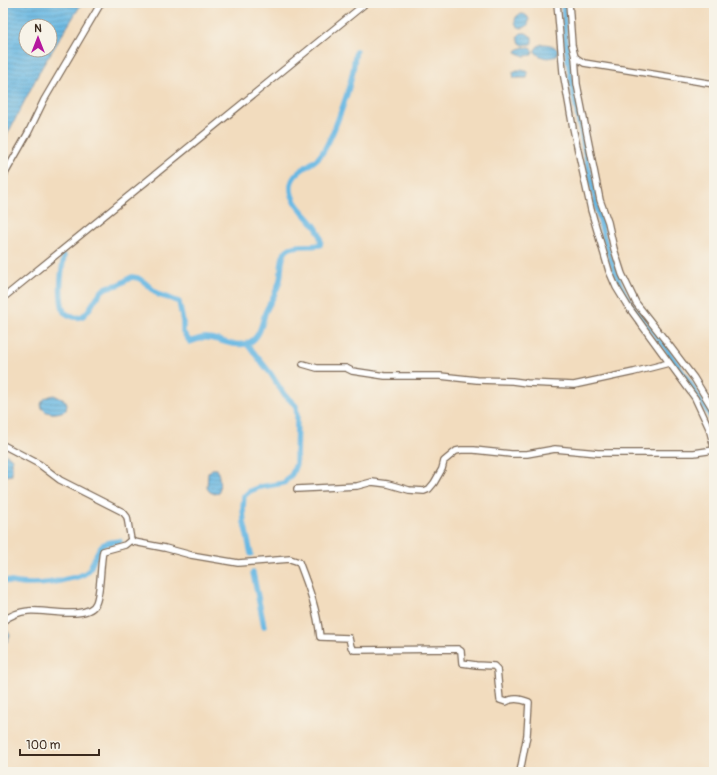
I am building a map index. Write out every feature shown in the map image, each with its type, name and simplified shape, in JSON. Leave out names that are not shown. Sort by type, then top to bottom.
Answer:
[{"type":"street","points":[[3,177],[28,133],[44,100],[101,3]]},
{"type":"street","points":[[3,298],[366,3]]},
{"type":"street","points":[[557,3],[563,72],[573,128],[591,210],[609,271],[616,287],[627,305],[695,398],[709,428],[714,447]]},
{"type":"street","points":[[569,3],[577,84],[599,194],[622,274],[636,303],[669,344],[700,388],[714,411]]},
{"type":"street","points":[[575,57],[584,63],[714,84]]},
{"type":"street","points":[[303,364],[317,368],[346,368],[352,371],[385,376],[440,376],[574,385],[669,363]]},
{"type":"street","points":[[3,445],[38,464],[60,480],[122,512],[127,517],[131,540]]},
{"type":"street","points":[[297,489],[357,486],[372,482],[388,484],[409,490],[429,489],[442,469],[444,461],[456,451],[461,450],[527,454],[555,449],[598,453],[694,453],[714,450]]},
{"type":"street","points":[[3,621],[15,613],[29,611],[80,613],[91,609],[95,605],[98,598],[100,566],[103,551],[125,545],[131,540]]},
{"type":"street","points":[[131,540],[137,543],[191,555],[238,563],[290,559],[298,562],[312,594],[318,618],[320,636],[349,638],[351,647],[354,650],[458,649],[461,651],[462,663],[476,666],[494,666],[497,668],[500,700],[506,702],[509,700],[522,699],[529,702],[526,735],[520,772]]},
{"type":"water","points":[[3,3],[82,3],[58,41],[58,18],[18,18],[18,58],[48,58],[3,143]]},
{"type":"water","points":[[610,3],[628,3],[624,8],[619,9]]},
{"type":"water","points":[[522,14],[527,16],[529,21],[527,26],[522,28],[517,26],[515,21],[517,16]]},
{"type":"water","points":[[521,33],[526,33],[532,37],[532,44],[523,45],[520,43],[517,37]]},
{"type":"water","points":[[542,44],[555,47],[558,51],[557,55],[549,58],[537,54],[535,50]]},
{"type":"water","points":[[524,47],[530,48],[533,51],[532,55],[524,56],[516,52]]},
{"type":"water","points":[[522,70],[528,72],[527,78],[514,78],[513,72]]},
{"type":"water","points":[[54,395],[66,401],[66,410],[58,413],[51,413],[42,408],[41,405],[43,401]]},
{"type":"water","points":[[3,455],[8,455],[12,459],[12,475],[3,476]]},
{"type":"water","points":[[212,469],[216,469],[220,486],[219,492],[215,494],[210,492],[207,488],[208,473]]},
{"type":"water","points":[[3,628],[6,629],[10,635],[7,642],[3,642]]},
{"type":"waterway","points":[[563,3],[566,43],[575,102],[598,213],[612,264],[631,304],[680,368],[698,395],[714,424]]},
{"type":"waterway","points":[[64,256],[61,277],[61,299],[64,312],[72,316],[83,316],[98,295],[105,289],[110,286],[118,285],[132,277],[143,281],[159,295],[179,302],[183,322],[183,332],[190,342],[206,338],[234,344],[245,344],[253,340],[262,325],[265,313],[279,284],[282,260],[287,250],[298,246],[320,245],[318,230],[295,202],[291,185],[295,176],[319,157],[329,141],[347,94],[353,72],[356,51]]},
{"type":"waterway","points":[[247,344],[271,374],[283,393],[296,406],[297,416],[296,464],[292,474],[284,483],[260,487],[250,491],[244,496],[244,522],[251,554]]},
{"type":"waterway","points":[[3,580],[35,584],[51,583],[78,577],[90,569],[99,549],[103,544],[120,541]]},
{"type":"waterway","points":[[253,573],[264,626]]}]
